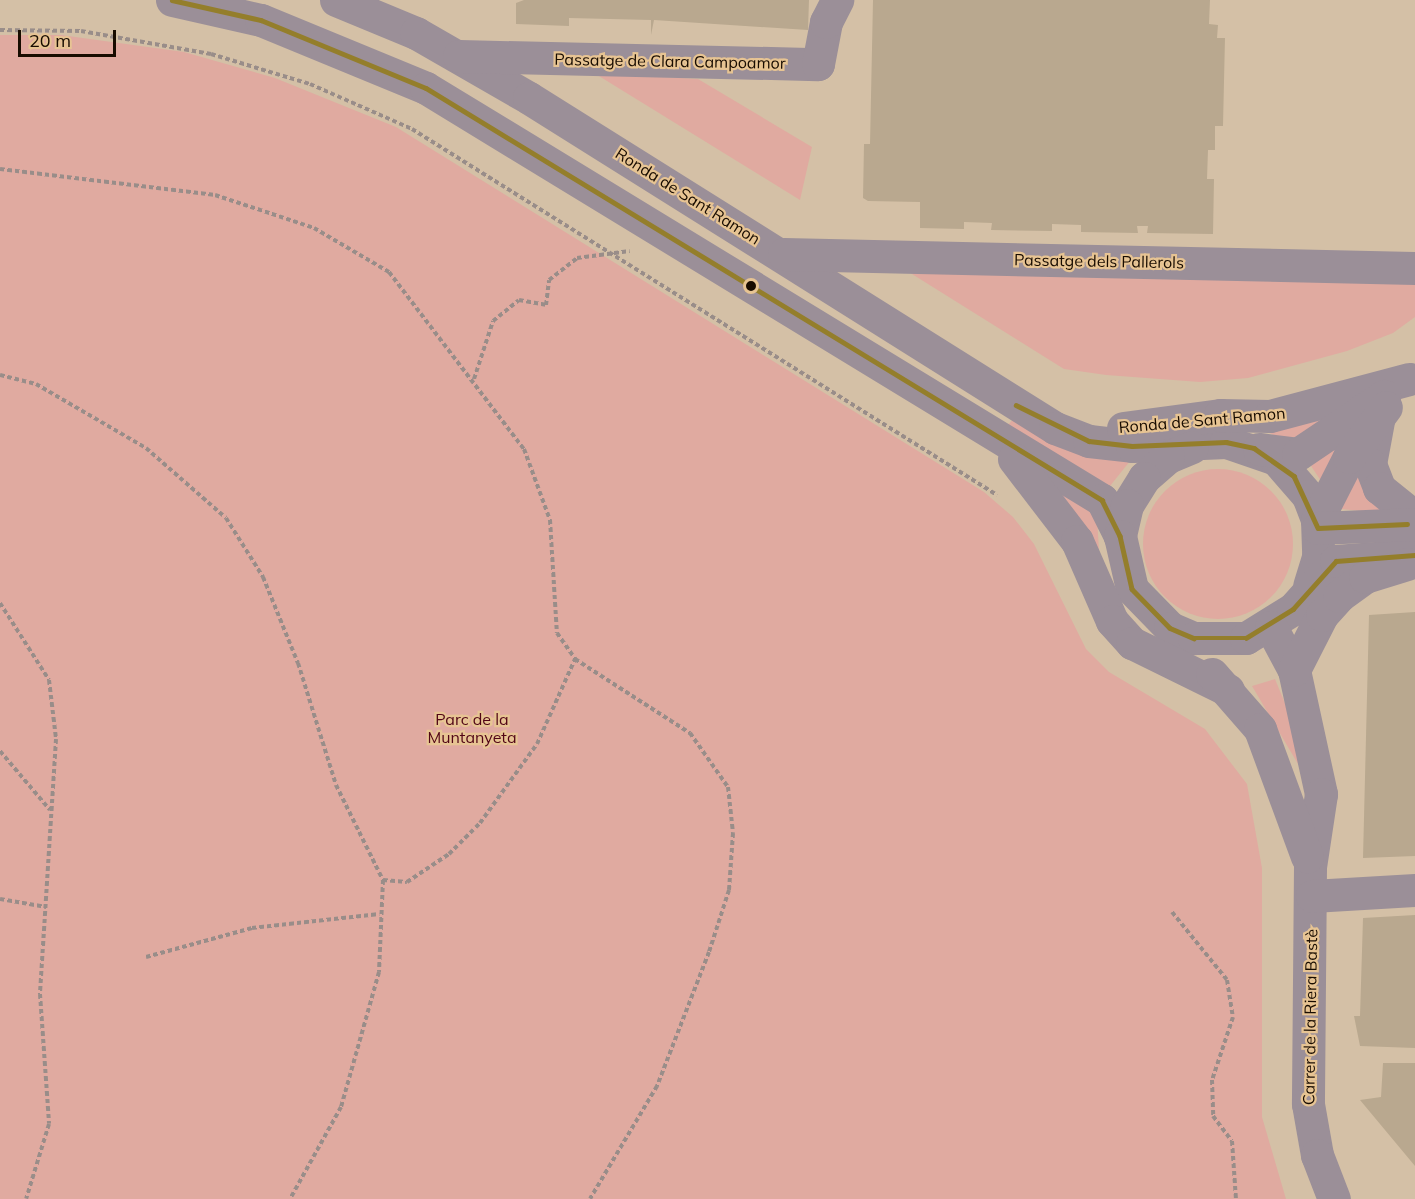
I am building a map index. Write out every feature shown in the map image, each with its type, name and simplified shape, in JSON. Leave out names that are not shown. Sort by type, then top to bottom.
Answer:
[{"type":"street","name":"Ronda de Sant Ramon","points":[[172,0],[261,20],[426,88],[1102,501],[1120,537],[1132,589],[1170,628]]},
{"type":"street","name":"Ronda de Sant Ramon","points":[[336,0],[455,56],[783,254],[1027,413],[1089,441],[1254,448],[1294,476],[1318,524],[1318,558],[1309,586]]},
{"type":"street","name":"Passatge de Clara Campoamor","points":[[455,56],[818,64],[826,22],[837,0]]},
{"type":"street","name":"Passatge dels Pallerols","points":[[783,254],[1415,268]]},
{"type":"street","name":"Ronda de Sant Ramon","points":[[1027,413],[1110,428],[1220,415],[1270,416],[1412,377]]},
{"type":"street","points":[[1412,377],[1379,415],[1349,457],[1318,524],[1415,524]]},
{"type":"street","points":[[1254,448],[1298,454],[1412,377]]},
{"type":"street","points":[[1379,415],[1370,464],[1379,488],[1415,517]]},
{"type":"street","name":"Ronda de Sant Ramon","points":[[990,434],[1036,482],[1077,541],[1112,621],[1132,643],[1228,690]]},
{"type":"street","name":"Ronda de Sant Ramon","points":[[1120,537],[1127,505],[1144,477],[1168,457],[1197,444]]},
{"type":"street","name":"Ronda de Sant Ramon","points":[[1271,627],[1336,561],[1415,555]]},
{"type":"street","points":[[1294,670],[1322,615],[1339,596],[1365,578],[1415,561]]},
{"type":"street","points":[[1170,628],[1220,642],[1271,627]]},
{"type":"street","name":"Carrer de la Riera Bastè","points":[[1271,627],[1294,670],[1321,794],[1311,882],[1308,1104],[1317,1155],[1334,1199]]},
{"type":"street","name":"Carrer de la Riera Bastè","points":[[1170,628],[1228,690],[1260,729],[1276,763],[1311,882]]},
{"type":"street","points":[[1311,882],[1415,890]]},
{"type":"path","points":[[0,30],[81,32],[153,40],[310,84],[412,129],[986,489]]},
{"type":"path","points":[[0,169],[130,181],[216,195],[314,228],[389,272],[474,379],[524,449],[550,520],[557,633],[575,658],[690,733],[728,787],[733,833],[729,890],[657,1086],[590,1199]]},
{"type":"path","points":[[474,379],[493,321],[519,300],[546,305],[549,280],[577,258],[634,250]]},
{"type":"path","points":[[0,375],[36,384],[146,448],[226,518],[264,577],[298,663],[336,785],[383,880],[379,914],[379,972],[341,1107],[290,1199]]},
{"type":"path","points":[[0,603],[49,680],[56,739],[40,994],[49,1124],[26,1199]]},
{"type":"path","points":[[383,880],[407,882],[449,854],[480,823],[537,744],[575,658]]},
{"type":"path","points":[[0,752],[51,811]]},
{"type":"path","points":[[0,899],[46,907]]},
{"type":"path","points":[[1172,912],[1227,980],[1233,1017],[1212,1080],[1213,1116],[1232,1141],[1236,1199]]},
{"type":"path","points":[[146,957],[252,928],[379,914]]},
{"type":"green space","name":"Parc de la Muntanyeta","points":[[0,35],[61,35],[184,52],[275,78],[396,127],[984,492],[1013,517],[1034,544],[1086,649],[1109,672],[1205,729],[1247,784],[1262,868],[1262,1117],[1286,1199],[0,1199]]},
{"type":"green space","points":[[594,73],[698,79],[812,147],[800,200]]},
{"type":"green space","points":[[904,269],[1415,282],[1415,317],[1393,333],[1347,351],[1248,378],[1200,382],[1106,375],[1064,369]]},
{"type":"green space","points":[[1344,409],[1320,432],[1283,440],[1252,424]]},
{"type":"green space","points":[[1015,417],[1130,461],[1110,486],[1008,425]]},
{"type":"green space","points":[[1354,428],[1325,487],[1311,466]]},
{"type":"green space","points":[[1357,465],[1392,514],[1341,509]]},
{"type":"green space","points":[[1218,469],[1247,474],[1260,481],[1271,491],[1281,502],[1288,515],[1293,544],[1288,573],[1281,586],[1271,597],[1260,607],[1247,614],[1218,619],[1189,614],[1176,607],[1165,597],[1155,586],[1148,573],[1143,544],[1148,515],[1155,502],[1165,491],[1176,481],[1189,474]]},
{"type":"green space","points":[[1080,492],[1097,517],[1100,567],[1060,493]]},
{"type":"green space","points":[[1275,679],[1296,730],[1298,764],[1252,686]]},
{"type":"building","points":[[524,0],[809,0],[808,30],[654,20],[651,35],[651,20],[569,18],[569,26],[516,24],[516,3]]},
{"type":"building","points":[[873,0],[1210,0],[1209,24],[1218,25],[1217,38],[1225,38],[1223,126],[1215,126],[1215,150],[1208,150],[1207,179],[1214,179],[1213,234],[1147,233],[1148,226],[1137,226],[1138,233],[1081,232],[1081,225],[1052,224],[1052,231],[991,230],[992,223],[964,222],[964,229],[920,228],[920,202],[868,201],[863,198],[864,144],[870,144]]},
{"type":"building","points":[[1415,612],[1415,856],[1363,858],[1369,615]]},
{"type":"building","points":[[1415,915],[1415,1048],[1360,1046],[1354,1016],[1360,1016],[1363,918]]},
{"type":"building","points":[[1383,1063],[1415,1063],[1415,1166],[1360,1100],[1381,1097]]},
{"type":"transit line","points":[[172,0],[261,20],[426,88],[1102,500],[1120,536],[1132,589],[1170,628],[1194,638],[1246,638],[1293,609],[1336,561],[1415,555]]},
{"type":"transit line","points":[[1016,405],[1089,441],[1132,446],[1226,442],[1254,448],[1294,476],[1318,528],[1407,524]]}]
